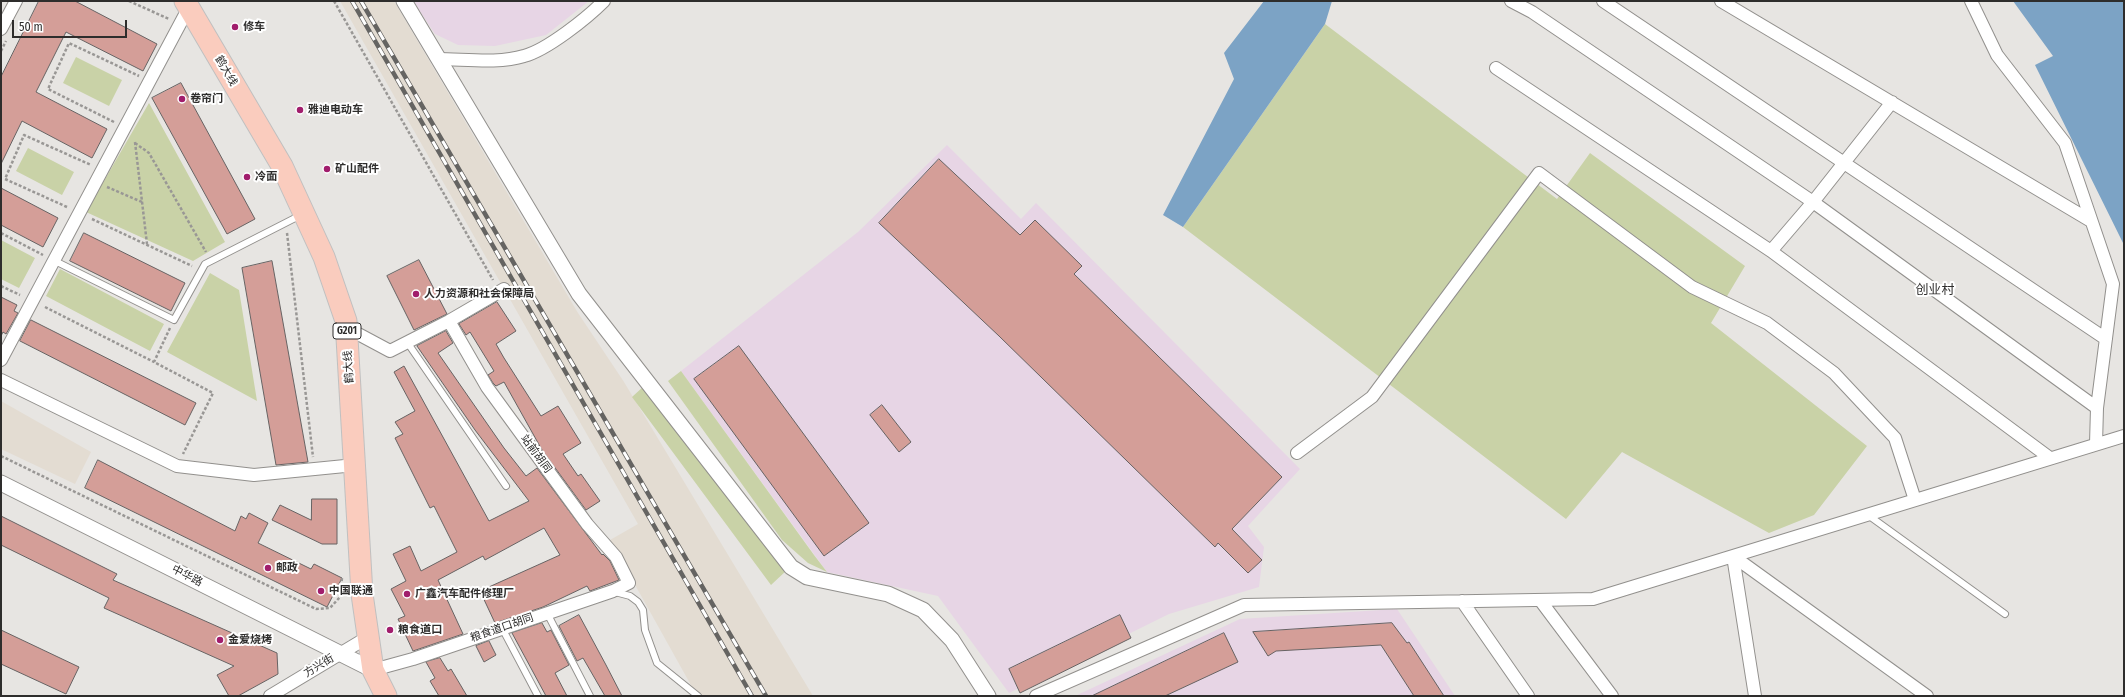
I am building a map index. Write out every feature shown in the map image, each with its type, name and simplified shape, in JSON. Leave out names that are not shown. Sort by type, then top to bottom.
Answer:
[{"type":"highway","name":"鹤大线","points":[[185,11],[282,166],[324,257],[346,321],[362,594],[373,670],[386,696]]},
{"type":"street","points":[[1,29],[16,1]]},
{"type":"street","points":[[404,1],[579,294],[791,567],[807,577],[888,594],[923,610],[952,640],[988,696]]},
{"type":"street","points":[[438,59],[498,60],[524,56],[553,41],[595,10],[604,1]]},
{"type":"street","points":[[1510,1],[1532,12],[1813,202],[2097,408]]},
{"type":"street","points":[[1603,1],[2106,339]]},
{"type":"street","points":[[1721,1],[2091,220]]},
{"type":"street","points":[[1971,1],[1997,55],[2065,143],[2113,284],[2097,408],[2096,444]]},
{"type":"street","points":[[1,360],[55,261],[185,11]]},
{"type":"street","points":[[1496,68],[1771,251],[2050,458]]},
{"type":"street","points":[[1771,251],[1813,202],[1892,102]]},
{"type":"street","points":[[1296,453],[1372,397],[1539,173],[1692,287],[1767,323],[1834,373],[1895,438],[1915,500]]},
{"type":"street","points":[[347,328],[390,351],[449,321],[502,291]]},
{"type":"street","name":"站前胡同","points":[[449,321],[487,387],[587,524],[616,557],[629,583]]},
{"type":"street","points":[[1,380],[177,466],[254,475],[355,464]]},
{"type":"street","points":[[1036,696],[1244,605],[1593,599],[2124,436]]},
{"type":"street","name":"中华路","points":[[1,482],[373,670]]},
{"type":"street","points":[[1733,556],[1755,696]]},
{"type":"street","points":[[1733,556],[1927,696]]},
{"type":"street","name":"粮食道口胡同","points":[[373,670],[413,659],[613,591],[629,583]]},
{"type":"street","points":[[1540,600],[1612,696]]},
{"type":"street","points":[[1462,601],[1528,696]]},
{"type":"street","name":"方兴街","points":[[270,696],[368,637]]},
{"type":"lane","points":[[55,261],[174,320],[205,264],[304,214]]},
{"type":"lane","points":[[408,342],[506,486]]},
{"type":"lane","points":[[1867,514],[2006,614]]},
{"type":"lane","points":[[613,591],[630,596],[638,602],[643,610],[646,630],[657,663],[698,696]]},
{"type":"lane","points":[[547,613],[590,696]]},
{"type":"lane","points":[[502,628],[538,696]]},
{"type":"path","points":[[129,1],[185,11]]},
{"type":"path","points":[[334,1],[502,291]]},
{"type":"path","points":[[148,245],[134,132],[48,88],[69,43],[149,81]]},
{"type":"path","points":[[135,143],[149,153],[211,261]]},
{"type":"path","points":[[96,182],[142,202]]},
{"type":"path","points":[[286,223],[314,469]]},
{"type":"path","points":[[1,233],[55,261]]},
{"type":"path","points":[[1,286],[214,392],[177,466]]},
{"type":"path","points":[[154,362],[174,320]]},
{"type":"path","points":[[1,456],[316,609],[330,608],[340,597],[343,573]]},
{"type":"shaded area","points":[[340,1],[394,1],[578,313],[624,382],[813,696],[697,696],[610,540],[638,524]]},
{"type":"shaded area","points":[[413,1],[589,1],[546,35],[495,46],[458,45],[435,34]]},
{"type":"shaded area","points":[[947,145],[1021,219],[1036,203],[1300,469],[1248,526],[1264,547],[1259,587],[1169,614],[1009,693],[938,596],[827,572],[681,371],[858,232]]},
{"type":"shaded area","points":[[1,401],[91,452],[75,484],[1,449]]},
{"type":"shaded area","points":[[1397,609],[1455,696],[1075,696],[1240,619]]},
{"type":"green space","points":[[1325,24],[1557,199],[1590,153],[1745,266],[1711,323],[1867,446],[1814,515],[1769,533],[1622,452],[1566,519],[1183,227]]},
{"type":"green space","points":[[76,57],[122,80],[109,106],[63,83]]},
{"type":"green space","points":[[149,103],[225,242],[193,261],[86,212]]},
{"type":"green space","points":[[28,148],[74,172],[62,195],[16,171]]},
{"type":"green space","points":[[1,240],[35,258],[19,288],[1,279]]},
{"type":"green space","points":[[60,269],[164,324],[150,351],[46,296]]},
{"type":"green space","points":[[210,273],[239,290],[257,401],[167,352]]},
{"type":"green space","points":[[681,371],[827,572],[808,563],[782,540],[668,381]]},
{"type":"green space","points":[[644,386],[787,570],[771,585],[632,397]]},
{"type":"water","points":[[1264,1],[1332,1],[1325,24],[1183,227],[1163,215],[1234,79],[1224,53]]},
{"type":"water","points":[[2013,1],[2124,1],[2124,245],[2035,65],[2053,56]]},
{"type":"building","points":[[39,1],[75,1],[157,44],[143,71],[66,32],[36,92],[107,129],[92,158],[22,121],[1,164],[1,77]]},
{"type":"building","points":[[181,83],[255,219],[227,234],[152,98]]},
{"type":"building","points":[[939,159],[1020,235],[1035,220],[1082,266],[1074,274],[1282,477],[1232,529],[1262,560],[1248,573],[1218,543],[1215,547],[999,336],[879,223]]},
{"type":"building","points":[[1,188],[58,218],[43,247],[1,225]]},
{"type":"building","points":[[84,233],[185,283],[171,311],[70,261]]},
{"type":"building","name":"人力资源和社会保障局","points":[[419,260],[447,314],[414,330],[387,276]]},
{"type":"building","points":[[272,261],[308,462],[276,465],[242,268]]},
{"type":"building","points":[[1,297],[17,305],[14,311],[18,313],[6,334],[3,332],[1,336]]},
{"type":"building","points":[[497,302],[516,331],[496,344],[504,358],[541,416],[558,406],[581,443],[563,454],[578,476],[581,474],[600,501],[586,510],[542,450],[504,382],[496,386],[493,383],[488,375],[494,371],[470,332],[466,335],[459,324]]},
{"type":"building","points":[[31,320],[196,403],[185,425],[20,341]]},
{"type":"building","points":[[446,331],[453,343],[438,353],[504,448],[526,476],[537,468],[602,555],[603,554],[610,561],[619,580],[590,591],[587,586],[543,607],[495,623],[480,591],[560,555],[544,528],[485,560],[483,556],[438,580],[463,634],[413,651],[398,619],[405,616],[391,589],[406,581],[393,554],[410,546],[421,571],[457,552],[434,506],[430,508],[395,438],[403,434],[395,422],[415,411],[394,372],[404,366],[489,521],[529,501],[475,430],[417,346]]},
{"type":"building","points":[[739,346],[869,523],[824,556],[694,379]]},
{"type":"building","points":[[882,405],[911,442],[899,452],[870,415]]},
{"type":"building","points":[[98,460],[235,531],[241,516],[246,519],[249,513],[268,523],[258,543],[311,569],[314,564],[342,578],[327,607],[85,488]]},
{"type":"building","points":[[312,499],[337,499],[337,544],[322,544],[272,520],[280,505],[311,520]]},
{"type":"building","points":[[1,516],[117,574],[113,580],[277,653],[278,674],[238,696],[229,696],[217,675],[234,666],[104,608],[109,598],[1,545]]},
{"type":"building","points":[[579,615],[622,696],[605,696],[583,658],[577,661],[559,626]]},
{"type":"building","points":[[1120,615],[1131,638],[1020,693],[1009,669]]},
{"type":"building","points":[[542,623],[547,632],[551,630],[569,665],[555,673],[567,696],[546,696],[512,633]]},
{"type":"building","points":[[1392,623],[1407,643],[1409,642],[1444,696],[1414,696],[1381,645],[1276,651],[1268,656],[1253,632]]},
{"type":"building","points":[[1,630],[79,667],[66,694],[1,664]]},
{"type":"building","points":[[1224,633],[1238,662],[1165,696],[1092,696]]},
{"type":"building","points":[[489,641],[496,655],[484,662],[476,646]]},
{"type":"building","points":[[440,658],[448,671],[451,669],[467,696],[439,696],[430,681],[435,678],[426,662]]},
{"type":"railway","points":[[352,1],[752,696]]},
{"type":"railway","points":[[361,1],[766,696]]},
{"type":"place","name":"修车","points":[[235,27]]},
{"type":"place","name":"卷帘门","points":[[182,99]]},
{"type":"place","name":"雅迪电动车","points":[[300,110]]},
{"type":"place","name":"矿山配件","points":[[327,169]]},
{"type":"place","name":"冷面","points":[[247,177]]},
{"type":"place","name":"人力资源和社会保障局","points":[[416,294]]},
{"type":"place","name":"邮政","points":[[268,568]]},
{"type":"place","name":"中国联通","points":[[321,591]]},
{"type":"place","name":"广鑫汽车配件修理厂","points":[[407,594]]},
{"type":"place","name":"粮食道口","points":[[390,630]]},
{"type":"place","name":"金爱烧烤","points":[[220,640]]},
{"type":"district","name":"创业村","points":[[1935,290]]}]
